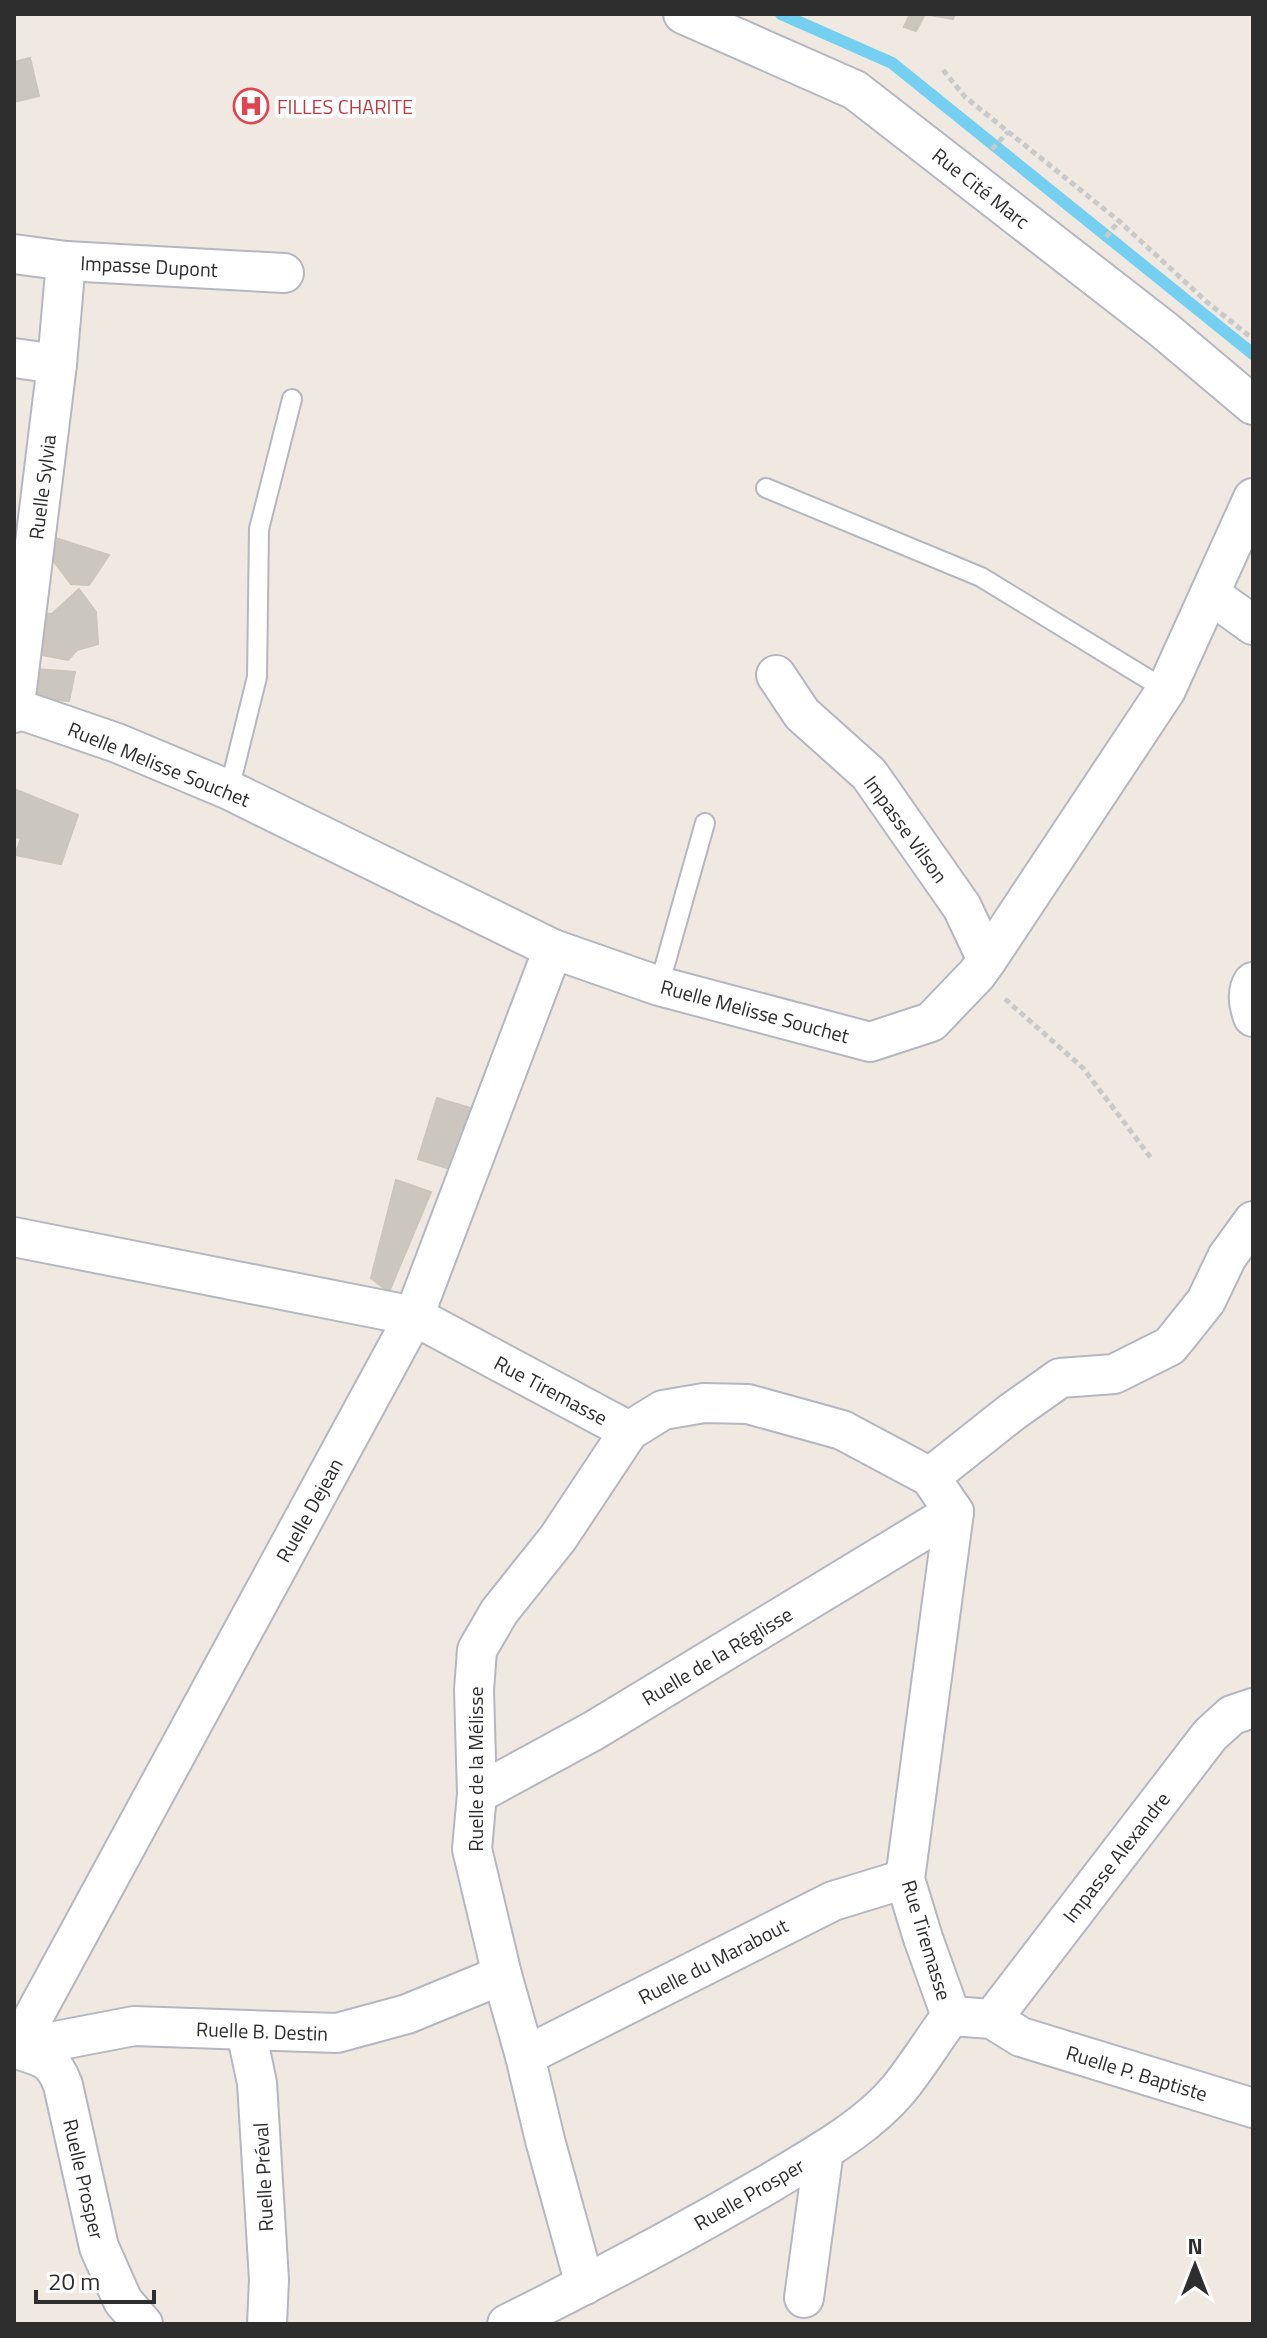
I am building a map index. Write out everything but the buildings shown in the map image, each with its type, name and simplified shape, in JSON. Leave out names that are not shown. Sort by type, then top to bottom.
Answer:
[{"type":"street","name":"Rue Cité Marc","points":[[683,14],[855,90],[1164,330],[1253,405]]},
{"type":"street","name":"Impasse Dupont","points":[[14,254],[66,261],[284,273]]},
{"type":"street","name":"Ruelle Sylvia","points":[[15,710],[21,602],[57,364],[66,261]]},
{"type":"street","points":[[14,358],[57,364]]},
{"type":"street","name":"Ruelle Melisse Souchet","points":[[15,710],[117,743],[229,790],[553,949],[659,986],[870,1042],[931,1022],[982,967],[1166,690],[1253,498]]},
{"type":"street","points":[[1210,594],[1253,625]]},
{"type":"street","name":"Impasse Vilson","points":[[776,675],[802,714],[869,774],[962,907],[982,967]]},
{"type":"street","name":"Ruelle Dejean","points":[[15,2049],[414,1316],[553,949]]},
{"type":"street","points":[[1253,982],[1248,1004],[1253,1017]]},
{"type":"street","points":[[930,1477],[1060,1378],[1114,1374],[1170,1346],[1206,1301],[1227,1257],[1253,1221]]},
{"type":"street","name":"Rue Tiremasse","points":[[14,1237],[414,1316],[629,1431],[663,1410],[704,1403],[748,1404],[842,1430],[930,1477],[954,1512],[905,1879],[951,2016],[1006,2028]]},
{"type":"street","name":"Ruelle de la Mélisse","points":[[585,2285],[502,1975],[472,1849],[477,1794],[474,1690],[477,1650],[499,1612],[558,1538],[629,1431]]},
{"type":"street","name":"Ruelle de la Réglisse","points":[[477,1794],[593,1731],[954,1512]]},
{"type":"street","name":"Impasse Alexandre","points":[[1006,2028],[1210,1735],[1232,1715],[1252,1708]]},
{"type":"street","name":"Ruelle du Marabout","points":[[525,2056],[833,1901],[905,1879]]},
{"type":"street","name":"Ruelle B. Destin","points":[[15,2049],[134,2026],[337,2033],[407,2014],[502,1975]]},
{"type":"street","name":"Ruelle Prosper","points":[[507,2324],[718,2214],[824,2150],[864,2122],[897,2091],[951,2016]]},
{"type":"street","name":"Ruelle P. Baptiste","points":[[1006,2028],[1253,2108]]},
{"type":"street","name":"Ruelle Préval","points":[[246,2031],[257,2083],[269,2280],[267,2324]]},
{"type":"street","name":"Ruelle Prosper","points":[[15,2049],[46,2059],[57,2069],[99,2247],[123,2301],[143,2324]]},
{"type":"street","points":[[804,2298],[824,2150]]},
{"type":"lane","points":[[229,790],[257,677],[259,529],[292,399]]},
{"type":"lane","points":[[766,488],[981,577],[1166,690]]},
{"type":"lane","points":[[659,986],[705,823]]},
{"type":"path","points":[[943,70],[965,97],[1119,221],[1208,303],[1253,339]]},
{"type":"path","points":[[982,967],[1083,1068],[1151,1158]]},
{"type":"waterway","points":[[781,14],[892,63],[1253,354]]},
{"type":"place","name":"FILLES CHARITE","points":[[251,106]]}]
